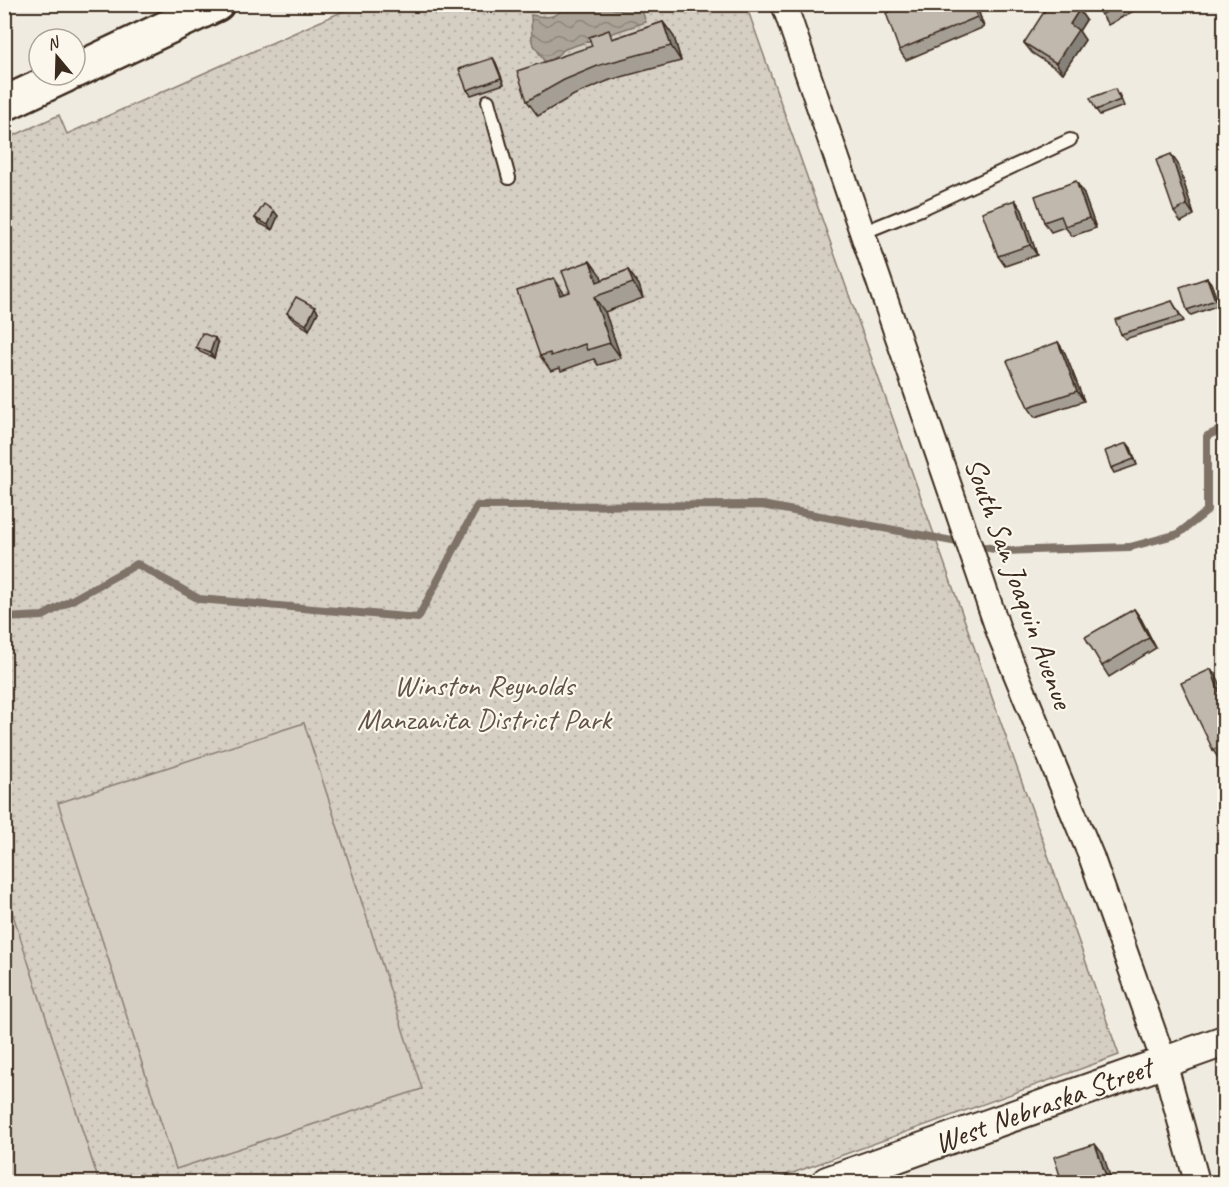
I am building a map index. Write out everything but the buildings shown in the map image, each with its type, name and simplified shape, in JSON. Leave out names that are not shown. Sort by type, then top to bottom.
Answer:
[{"type":"main road","points":[[87,65],[217,4]]},
{"type":"main road","points":[[4,104],[40,87]]},
{"type":"street","name":"South San Joaquin Avenue","points":[[784,4],[1000,635],[1091,856],[1164,1062],[1197,1182]]},
{"type":"street","name":"West Nebraska Street","points":[[827,1182],[1224,1041]]},
{"type":"lane","points":[[488,101],[509,178]]},
{"type":"lane","points":[[862,233],[921,209],[1070,140]]},
{"type":"green space","name":"Winston Reynolds Manzanita District Park","points":[[357,5],[746,5],[1119,1055],[768,1182],[5,1182],[4,140],[59,115],[67,134]]},
{"type":"green space","points":[[304,723],[422,1089],[176,1169],[58,803]]},
{"type":"green space","points":[[5,890],[99,1182],[5,1182]]},
{"type":"water","points":[[565,5],[640,5],[646,22],[565,49],[546,64],[532,42],[531,15],[541,17],[555,15]]},
{"type":"waterway","points":[[4,618],[43,616],[137,564],[199,599],[418,618],[477,506],[762,505],[1005,551],[1130,547],[1178,534],[1207,511],[1207,436],[1224,428]]}]
